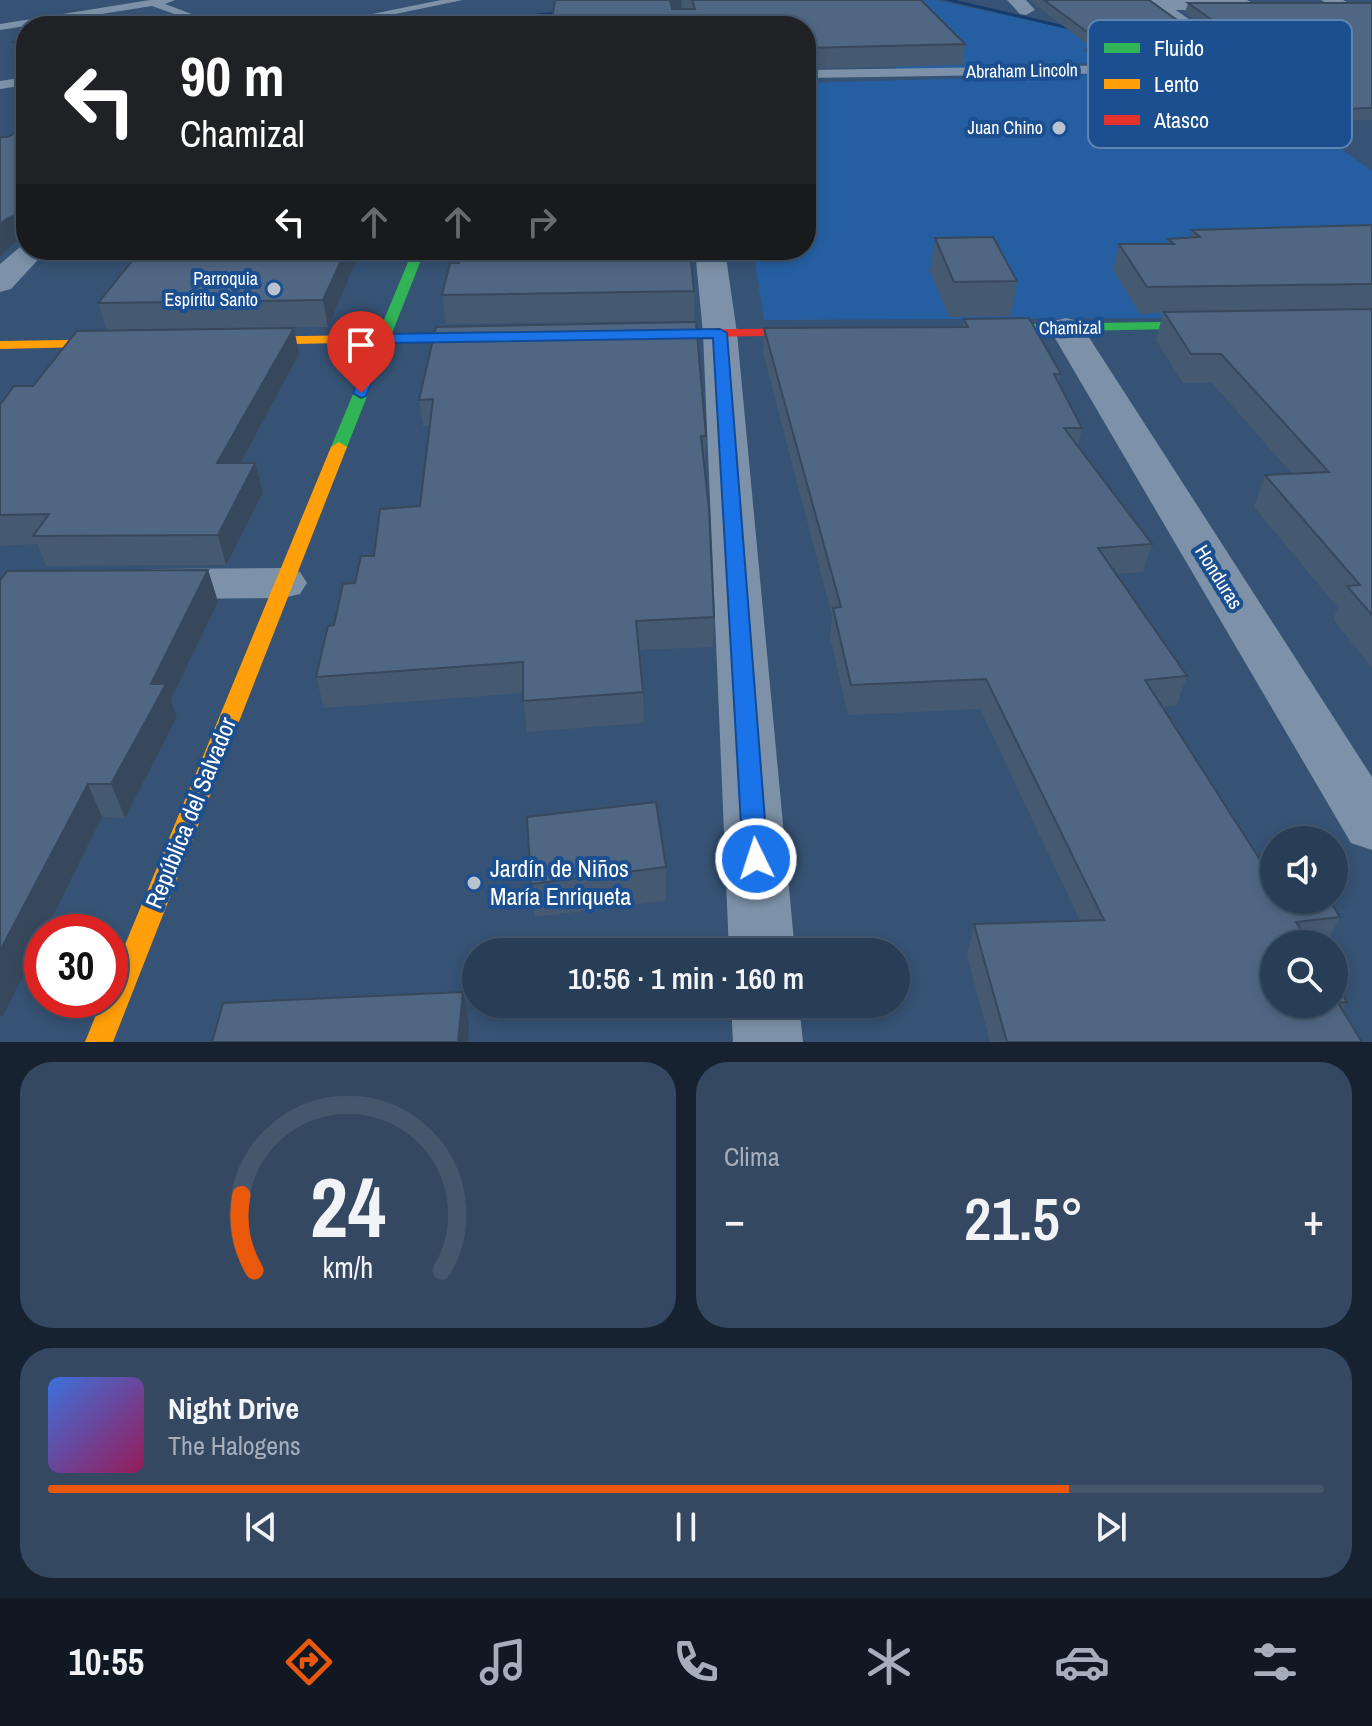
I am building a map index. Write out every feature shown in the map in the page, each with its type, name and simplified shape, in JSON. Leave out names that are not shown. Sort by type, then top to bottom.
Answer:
[{"type":"street","points":[[1153,2],[1263,5]]},
{"type":"street","points":[[1153,2],[1178,20]]},
{"type":"street","points":[[1335,3],[1372,24]]},
{"type":"street","points":[[1309,5],[1372,5]]},
{"type":"street","points":[[0,282],[22,260]]},
{"type":"street","name":"República del Salvador","points":[[99,1042],[415,260]]},
{"type":"street","points":[[711,260],[720,333],[761,938]]},
{"type":"street","name":"Chamizal","points":[[956,330],[1234,325]]},
{"type":"street","name":"Honduras","points":[[1066,328],[1372,826]]},
{"type":"street","points":[[613,335],[846,331]]},
{"type":"street","points":[[224,341],[506,337]]},
{"type":"street","points":[[0,345],[144,342]]},
{"type":"street","points":[[110,584],[283,583]]},
{"type":"street","points":[[766,1018],[768,1042]]},
{"type":"lane","points":[[70,16],[170,0]]},
{"type":"lane","points":[[372,16],[458,0]]},
{"type":"lane","points":[[153,3],[190,16]]},
{"type":"lane","name":"Abraham Lincoln","points":[[816,74],[1088,70]]},
{"type":"shaded area","name":"Juan Chino","points":[[854,0],[935,0],[1088,33],[1088,49],[1083,49],[1088,54],[1088,63],[898,71]]},
{"type":"shaded area","name":"Juan Chino","points":[[1088,75],[1088,148],[1340,148],[1372,171],[1372,226],[1122,254],[1170,318],[764,320],[755,260],[816,260],[816,83]]},
{"type":"shaded area","name":"Juan Chino","points":[[1352,92],[1372,98],[1352,96]]},
{"type":"building","points":[[555,0],[670,0],[672,9],[695,9],[692,0],[921,0],[965,44],[816,48],[816,16],[553,16]]},
{"type":"building","points":[[1044,0],[1149,0],[1177,20],[1088,20],[1088,33]]},
{"type":"building","points":[[1188,3],[1372,3],[1372,108],[1352,109],[1352,20],[1212,20]]},
{"type":"building","points":[[16,133],[16,216],[0,224],[0,137]]},
{"type":"building","points":[[1372,225],[1372,284],[1147,287],[1119,244],[1174,244],[1168,239],[1200,237],[1192,230]]},
{"type":"building","points":[[993,237],[1017,281],[954,282],[935,238]]},
{"type":"building","points":[[133,260],[341,260],[323,300],[98,303]]},
{"type":"building","points":[[459,260],[691,260],[694,291],[442,295],[450,263],[459,263]]},
{"type":"building","points":[[1372,309],[1372,615],[1347,586],[1360,585],[1265,475],[1329,472],[1221,354],[1191,354],[1164,312]]},
{"type":"building","points":[[1029,318],[1061,374],[1054,374],[1082,428],[1064,428],[1152,544],[1098,548],[1187,676],[1145,680],[1260,860],[1260,914],[1338,914],[1340,917],[1296,922],[1301,930],[1260,930],[1260,1018],[1347,1018],[1362,1042],[1007,1042],[974,924],[1104,920],[986,679],[851,685],[833,608],[841,607],[764,328],[968,327],[964,319]]},
{"type":"building","points":[[696,322],[706,436],[701,436],[709,509],[714,617],[636,621],[643,692],[523,701],[523,662],[316,677],[328,626],[334,625],[343,584],[355,583],[361,556],[374,556],[380,509],[420,506],[433,399],[419,400],[436,327]]},
{"type":"building","points":[[294,328],[217,463],[255,463],[218,535],[33,536],[49,514],[0,515],[0,405],[14,386],[33,386],[77,331]]},
{"type":"building","points":[[208,570],[151,684],[166,684],[111,784],[88,784],[0,951],[0,581],[7,571]]},
{"type":"building","points":[[656,802],[666,867],[531,884],[527,817]]},
{"type":"building","points":[[462,992],[458,1042],[212,1042],[223,1003]]},
{"type":"waterway","points":[[947,0],[1088,32]]},
{"type":"waterway","points":[[532,16],[575,12]]},
{"type":"traffic: fast","points":[[339,447],[415,260]]},
{"type":"traffic: fast","points":[[974,329],[1218,325]]},
{"type":"traffic: slow","points":[[235,341],[494,337]]},
{"type":"traffic: slow","points":[[0,345],[126,343]]},
{"type":"traffic: slow","points":[[99,1042],[339,447]]},
{"type":"traffic: jam","points":[[638,334],[822,332]]},
{"type":"place","name":"Juan Chino","points":[[1059,128]]},
{"type":"place","name":"Parroquia Espíritu Santo","points":[[274,289]]},
{"type":"place","name":"Jardín de Niños María Enriqueta","points":[[474,883]]},
{"type":"route","points":[[361,393],[383,339],[720,333],[756,859]]}]
